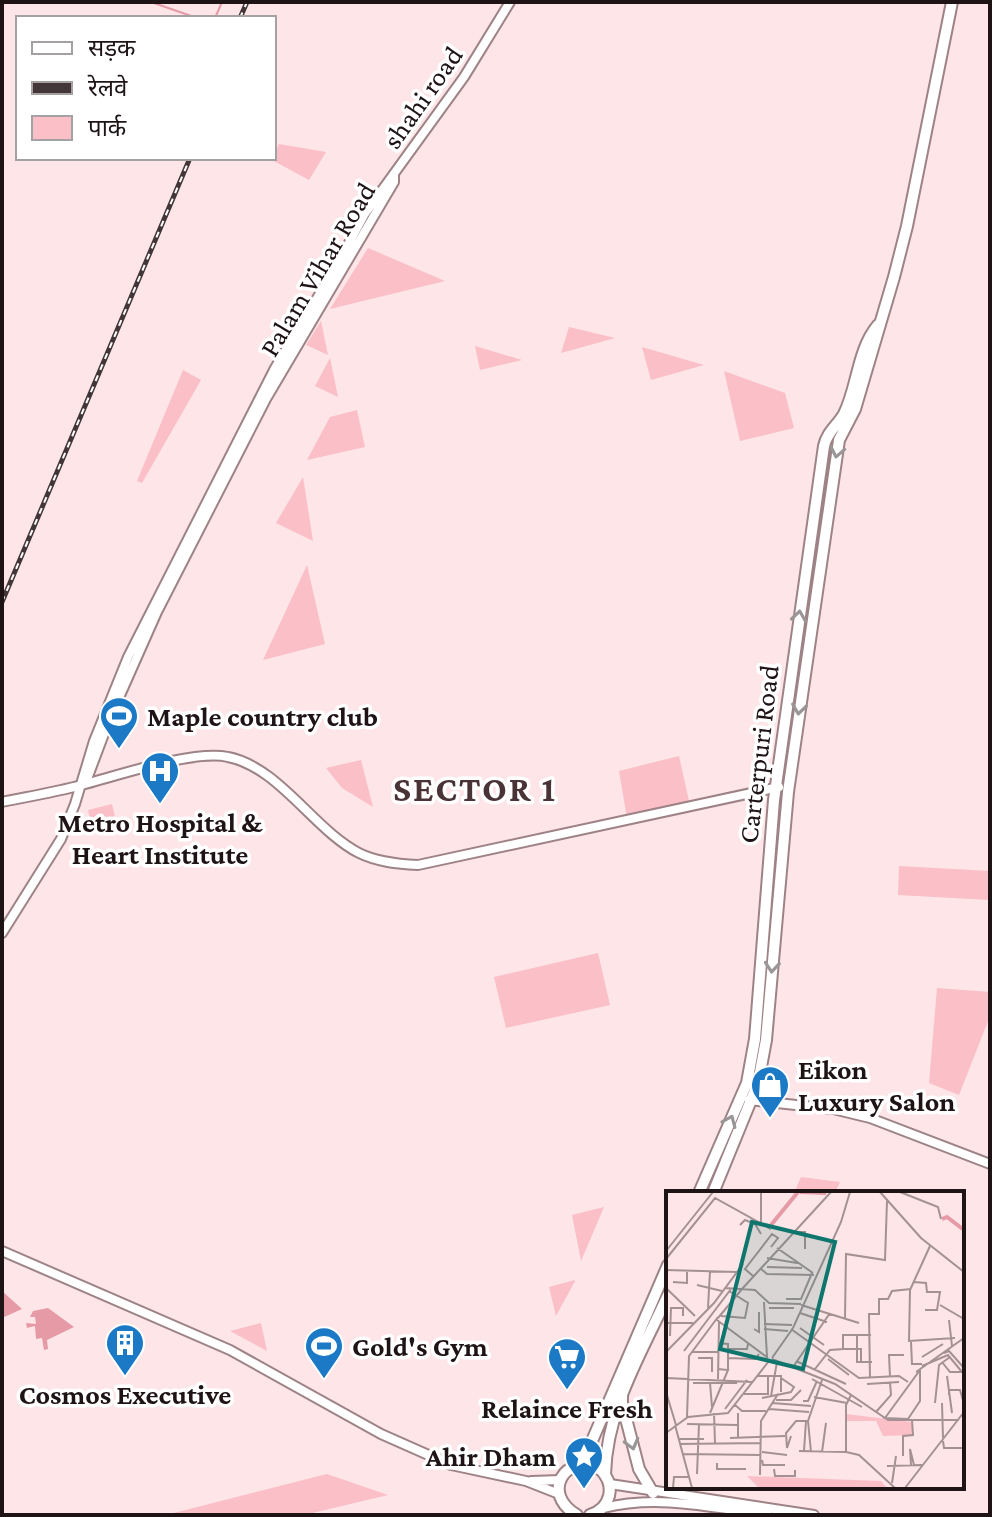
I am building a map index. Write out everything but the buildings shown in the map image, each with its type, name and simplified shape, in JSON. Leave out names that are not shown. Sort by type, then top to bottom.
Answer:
[{"type":"main road","name":"Carterpuri Road","points":[[700,1191],[745,1099],[758,1083],[766,1040],[788,787],[839,440],[853,416],[907,226],[952,2]]},
{"type":"main road","name":"Carterpuri Road","points":[[714,1191],[745,1099],[755,1039],[776,787],[824,446],[827,436],[843,416],[866,345],[878,325]]},
{"type":"main road","points":[[582,1464],[666,1270]]},
{"type":"main road","points":[[590,1515],[604,1508],[610,1497],[607,1479],[609,1431],[622,1392],[666,1299]]},
{"type":"main road","points":[[622,1392],[639,1469],[653,1493]]},
{"type":"main road","points":[[559,1515],[561,1480],[572,1467],[591,1465],[607,1479]]},
{"type":"main road","points":[[560,1498],[566,1508],[577,1515]]},
{"type":"street","name":"shahi road","points":[[394,176],[472,65],[510,2]]},
{"type":"street","name":"Palam Vihar Road","points":[[2,933],[54,854],[128,657],[243,429],[364,215],[394,176]]},
{"type":"street","points":[[2,802],[196,757],[225,756],[267,776],[362,854],[392,863],[418,865],[776,787],[788,787]]},
{"type":"street","points":[[745,1099],[833,1109],[870,1118],[990,1164]]},
{"type":"street","points":[[2,1251],[240,1354],[381,1434],[451,1465],[526,1481],[561,1480]]},
{"type":"street","points":[[607,1479],[653,1493],[814,1515]]},
{"type":"street","points":[[526,1481],[560,1498]]},
{"type":"street","points":[[604,1508],[634,1502],[665,1502],[768,1515]]},
{"type":"green space","points":[[279,144],[326,152],[309,180],[272,160],[276,160]]},
{"type":"green space","points":[[368,248],[445,281],[330,309]]},
{"type":"green space","points":[[321,321],[328,355],[306,345]]},
{"type":"green space","points":[[569,327],[615,338],[561,353]]},
{"type":"green space","points":[[475,346],[522,360],[480,370]]},
{"type":"green space","points":[[642,347],[704,365],[651,380]]},
{"type":"green space","points":[[330,358],[338,397],[315,386]]},
{"type":"green space","points":[[183,370],[201,380],[142,483],[137,481]]},
{"type":"green space","points":[[724,371],[785,393],[794,428],[740,441]]},
{"type":"green space","points":[[357,410],[365,447],[307,460],[330,417]]},
{"type":"green space","points":[[303,477],[313,541],[276,523]]},
{"type":"green space","points":[[307,565],[325,644],[263,660]]},
{"type":"green space","points":[[679,756],[691,810],[628,824],[619,771]]},
{"type":"green space","points":[[361,760],[373,807],[342,788],[326,768]]},
{"type":"green space","points":[[112,804],[116,821],[92,827],[88,810]]},
{"type":"green space","points":[[899,866],[990,871],[990,900],[898,895]]},
{"type":"green space","points":[[598,953],[610,1005],[506,1028],[494,977]]},
{"type":"green space","points":[[937,988],[990,992],[990,1016],[959,1095],[929,1083]]},
{"type":"green space","points":[[801,1177],[840,1182],[836,1191],[795,1191]]},
{"type":"green space","points":[[604,1207],[581,1261],[572,1215]]},
{"type":"green space","points":[[575,1281],[556,1316],[549,1287]]},
{"type":"green space","points":[[261,1323],[267,1351],[230,1331]]},
{"type":"green space","points":[[327,1474],[388,1495],[304,1515],[166,1515]]},
{"type":"shaded area","points":[[2,1291],[22,1309],[2,1318]]},
{"type":"shaded area","points":[[48,1308],[74,1327],[47,1340],[48,1349],[44,1350],[42,1338],[36,1339],[35,1326],[27,1328],[26,1323],[36,1324],[35,1317],[30,1317],[33,1311]]},
{"type":"waterway","points":[[151,2],[191,16]]},
{"type":"waterway","points":[[216,16],[222,2]]},
{"type":"railway","points":[[241,16],[247,2]]},
{"type":"railway","points":[[2,602],[189,160]]},
{"type":"place","name":"Maple country club","points":[[119,750]]},
{"type":"place","name":"Metro Hospital & Heart Institute","points":[[160,805]]},
{"type":"place","name":"Eikon Luxury Salon","points":[[770,1119]]},
{"type":"place","name":"Cosmos Executive","points":[[125,1377]]},
{"type":"place","name":"Gold's Gym","points":[[324,1380]]},
{"type":"place","name":"Relaince Fresh","points":[[567,1391]]},
{"type":"place","name":"Ahir Dham","points":[[584,1490]]},
{"type":"district","name":"SECTOR 1","points":[[475,788]]}]
